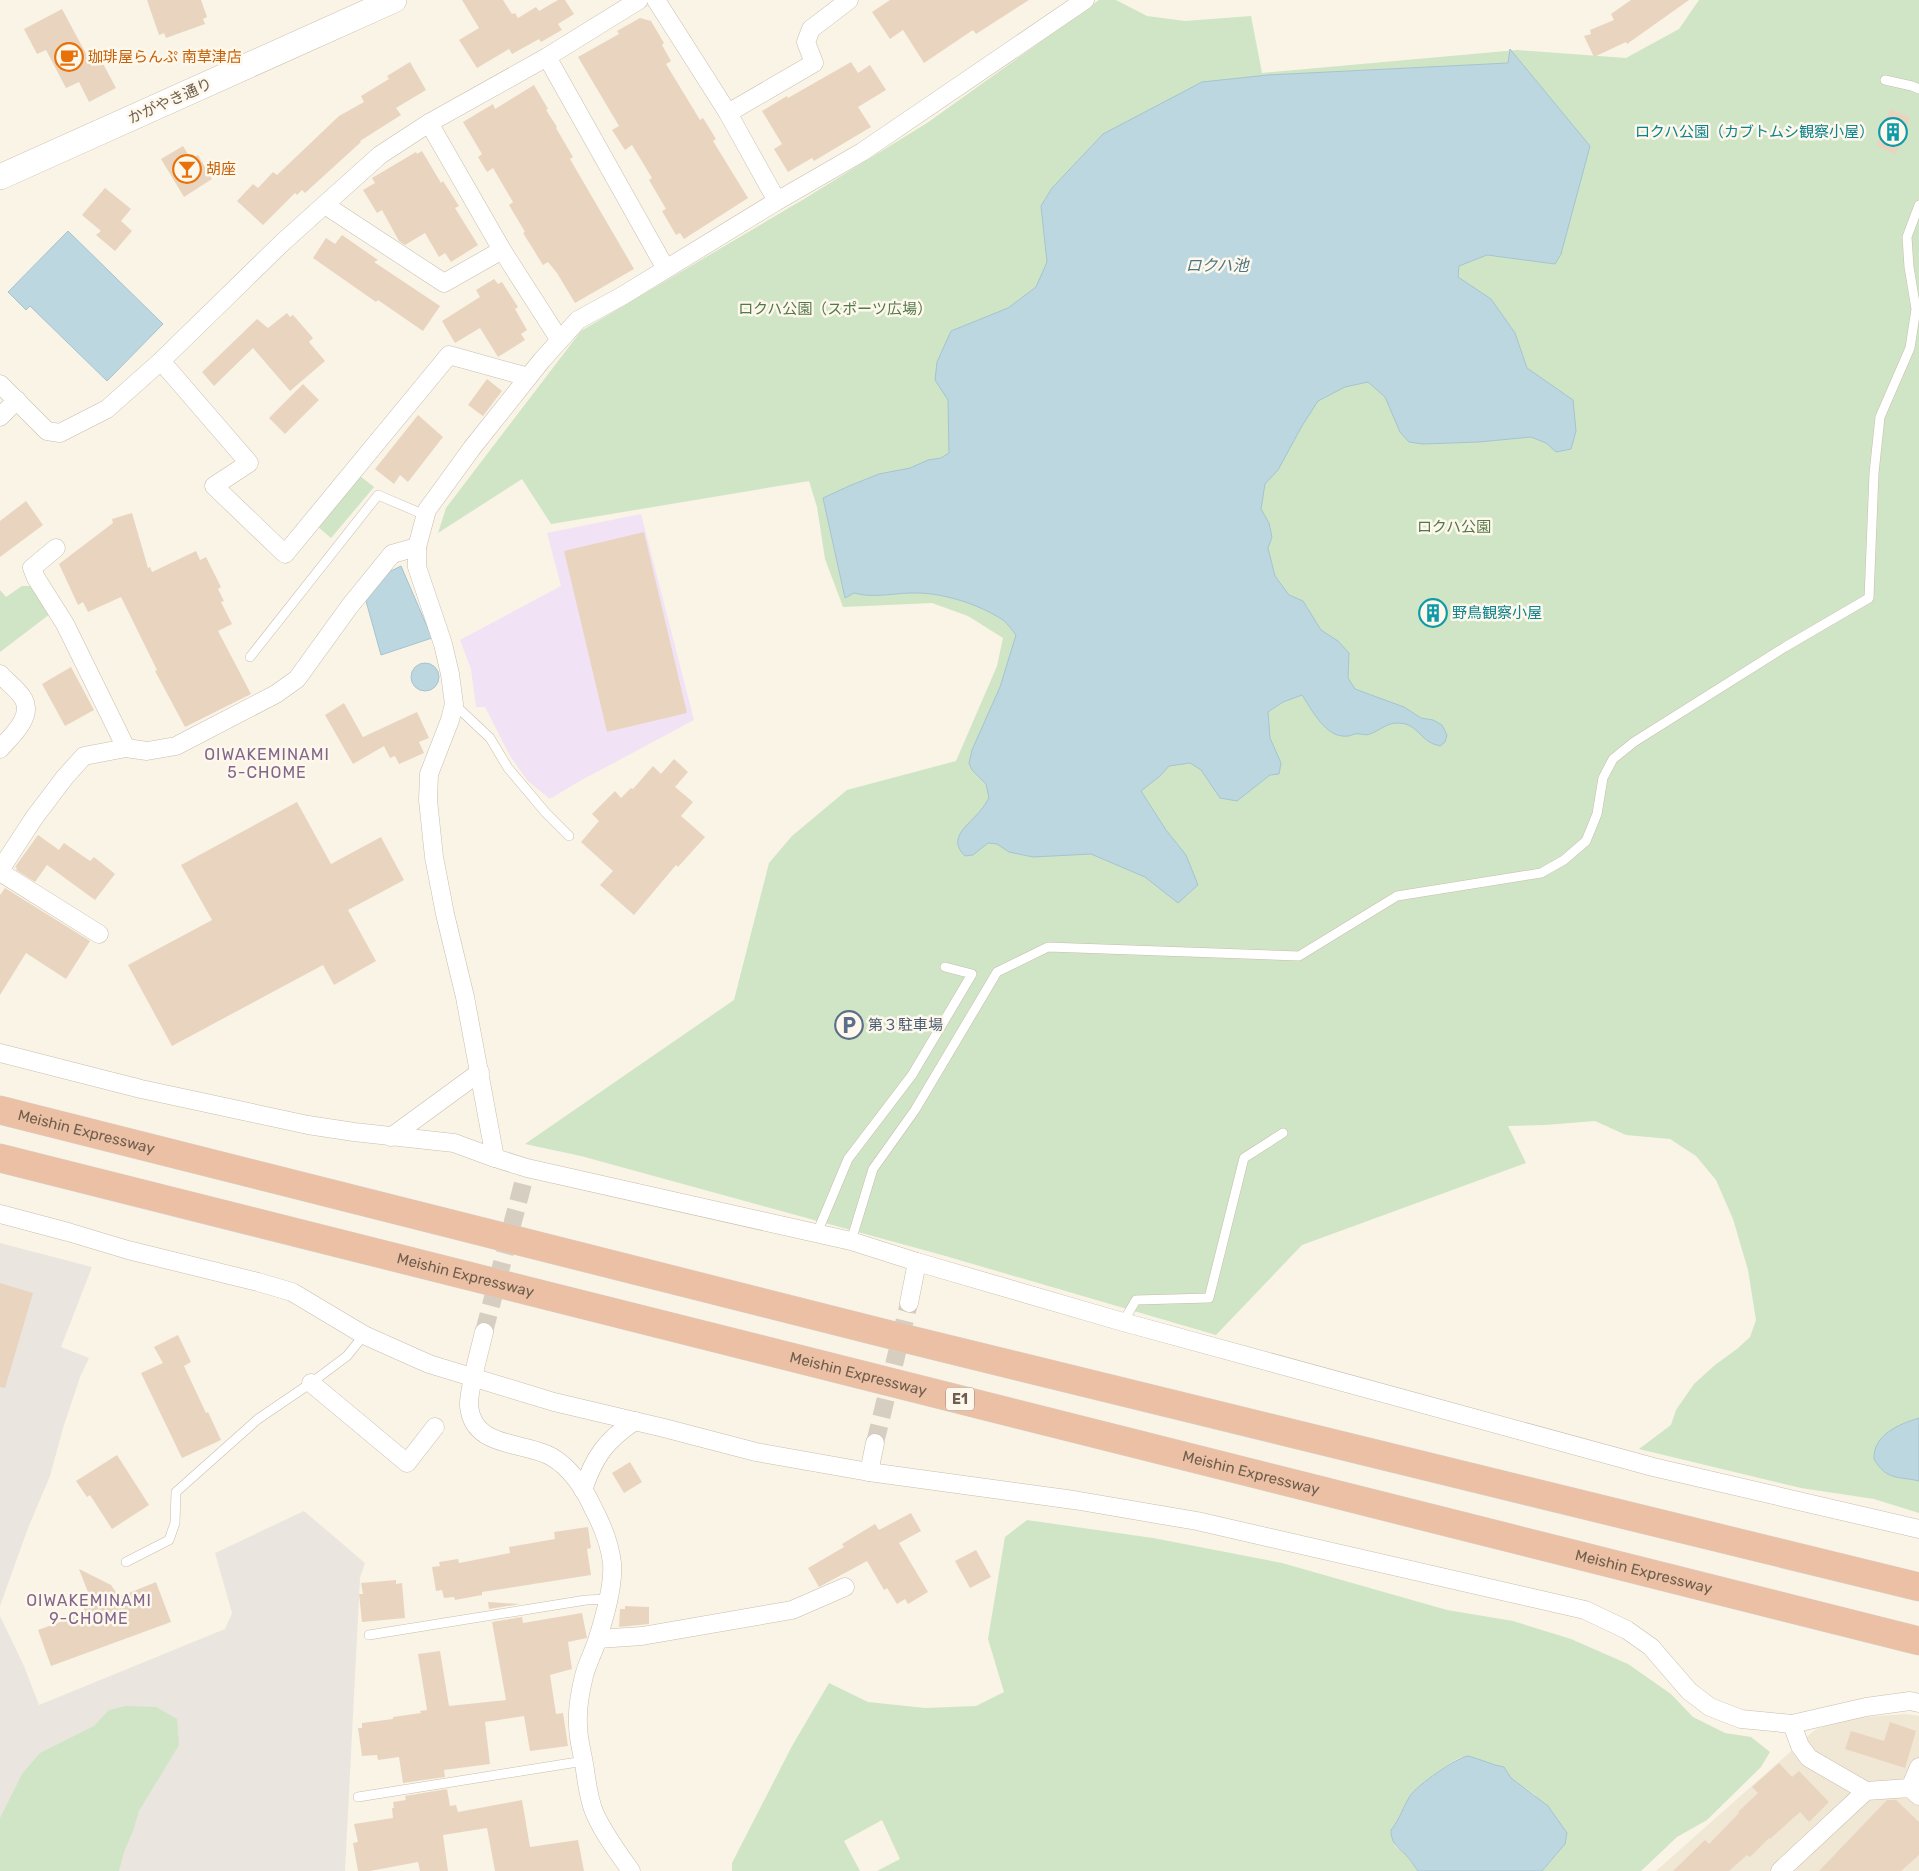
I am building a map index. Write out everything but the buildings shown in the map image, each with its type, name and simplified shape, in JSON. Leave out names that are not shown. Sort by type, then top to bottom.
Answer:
[{"type":"highway","name":"Meishin Expressway","points":[[0,1110],[902,1338],[1919,1587]]},
{"type":"highway","name":"Meishin Expressway","points":[[0,1158],[1919,1641]]},
{"type":"street","points":[[0,384],[48,431],[60,433],[107,409],[160,361],[283,242],[380,155],[429,123],[547,57],[639,0]]},
{"type":"street","points":[[656,0],[728,113],[777,201]]},
{"type":"street","points":[[728,113],[814,62],[806,42],[811,29],[849,0]]},
{"type":"street","points":[[495,1158],[465,997],[439,886],[428,800],[429,774],[450,720],[454,704],[444,644],[417,567],[417,547],[427,510],[447,481],[528,377],[559,339],[578,320],[622,296],[777,201],[862,152],[964,84],[1079,1]]},
{"type":"street","name":"かがやき通り","points":[[5,171],[384,2]]},
{"type":"street","points":[[547,57],[666,269]]},
{"type":"street","points":[[429,123],[502,250],[559,339]]},
{"type":"street","points":[[325,205],[444,283],[502,250]]},
{"type":"street","points":[[160,361],[249,463],[214,486],[285,554],[449,355],[528,377]]},
{"type":"street","points":[[0,417],[17,400]]},
{"type":"street","points":[[99,934],[0,871],[34,818],[65,777],[84,756],[126,748],[147,751],[176,746],[276,694],[297,679],[354,600],[392,554],[417,547]]},
{"type":"street","points":[[56,548],[32,568],[36,578],[65,624],[126,748]]},
{"type":"street","points":[[0,674],[24,700],[26,712],[24,720],[0,750]]},
{"type":"street","points":[[0,1053],[141,1089],[308,1125],[454,1143],[527,1168],[817,1233],[1123,1322],[1653,1467],[1919,1529]]},
{"type":"street","points":[[391,1136],[480,1072]]},
{"type":"street","points":[[0,1214],[128,1250],[292,1292],[364,1335],[429,1364],[554,1402],[756,1452],[869,1472],[1074,1500],[1197,1521],[1585,1610],[1626,1630],[1651,1648],[1689,1691],[1710,1707],[1740,1719],[1792,1724],[1866,1706],[1910,1701],[1919,1702]]},
{"type":"street","points":[[909,1303],[917,1262]]},
{"type":"street","points":[[484,1332],[469,1404],[471,1418],[478,1429],[492,1439],[552,1457],[572,1474],[594,1510],[604,1533],[612,1564],[608,1599],[598,1639],[584,1676],[579,1704],[578,1726],[594,1813],[631,1871]]},
{"type":"street","points":[[311,1383],[407,1463],[435,1427]]},
{"type":"street","points":[[583,1490],[591,1467],[604,1447],[623,1429],[635,1421]]},
{"type":"street","points":[[869,1472],[875,1443]]},
{"type":"street","points":[[598,1639],[642,1636],[792,1610],[844,1587]]},
{"type":"street","points":[[1792,1724],[1800,1746],[1809,1758],[1866,1791],[1915,1792],[1919,1767]]},
{"type":"street","points":[[1780,1871],[1866,1791]]},
{"type":"lane","points":[[1885,80],[1919,89]]},
{"type":"lane","points":[[851,1242],[872,1169],[915,1110],[997,972],[1048,946],[1299,956],[1397,896],[1540,873],[1564,860],[1586,841],[1597,814],[1603,778],[1613,759],[1620,753],[1634,742],[1785,647],[1869,598],[1874,473],[1880,417],[1910,348],[1916,309],[1909,267],[1907,237],[1919,205]]},
{"type":"lane","points":[[250,657],[378,495],[425,515]]},
{"type":"lane","points":[[454,704],[490,738],[508,768],[546,813],[569,836]]},
{"type":"lane","points":[[817,1233],[848,1160],[912,1075],[972,974],[945,967]]},
{"type":"lane","points":[[1123,1322],[1136,1300],[1209,1298],[1244,1158],[1283,1133]]},
{"type":"lane","points":[[126,1562],[170,1540],[175,1523],[176,1492],[258,1418],[311,1383],[347,1356],[364,1335]]},
{"type":"lane","points":[[369,1635],[586,1600],[608,1599]]},
{"type":"lane","points":[[358,1797],[584,1760]]},
{"type":"shaded area","points":[[641,514],[694,720],[550,799],[528,781],[510,756],[485,707],[476,707],[471,669],[460,640],[561,586],[547,533]]},
{"type":"shaded area","points":[[0,1243],[92,1267],[61,1347],[89,1358],[80,1377],[63,1428],[50,1476],[28,1528],[0,1606]]},
{"type":"shaded area","points":[[304,1511],[365,1563],[360,1578],[345,1871],[0,1871],[0,1616],[24,1666],[39,1705],[225,1629],[232,1613],[215,1553]]},
{"type":"shaded area","points":[[1906,1714],[1919,1716],[1919,1871],[1656,1871],[1816,1729],[1852,1718]]},
{"type":"green space","name":"ロクハ公園","points":[[1099,0],[1116,0],[1147,16],[1185,21],[1251,16],[1262,73],[1517,50],[1626,58],[1679,29],[1699,0],[1919,0],[1919,1513],[1874,1499],[1801,1488],[1639,1449],[1671,1425],[1676,1410],[1694,1384],[1750,1337],[1756,1320],[1748,1270],[1733,1219],[1716,1180],[1696,1156],[1670,1139],[1626,1135],[1595,1121],[1508,1126],[1526,1163],[1302,1245],[1216,1335],[942,1255],[581,1156],[525,1144],[734,1000],[769,863],[792,836],[847,790],[956,761],[997,666],[1003,638],[968,616],[932,603],[843,607],[825,559],[817,507],[809,481],[551,524],[522,479],[438,533],[446,508],[581,331],[804,199],[927,123]]},
{"type":"green space","points":[[360,476],[374,487],[331,538],[317,526]]},
{"type":"green space","points":[[22,586],[34,586],[50,614],[0,652],[0,590],[6,597]]},
{"type":"green space","points":[[1027,1520],[1153,1538],[1282,1563],[1447,1610],[1513,1621],[1571,1639],[1628,1664],[1671,1694],[1693,1717],[1725,1733],[1751,1737],[1770,1752],[1761,1767],[1707,1820],[1677,1837],[1641,1871],[1542,1871],[1565,1844],[1535,1795],[1511,1778],[1504,1767],[1492,1765],[1474,1758],[1462,1757],[1451,1763],[1413,1792],[1391,1830],[1395,1846],[1406,1855],[1418,1871],[877,1871],[900,1859],[882,1820],[844,1841],[860,1871],[732,1871],[732,1863],[792,1746],[829,1683],[868,1702],[925,1708],[976,1706],[1004,1692],[988,1639],[1005,1537]]},
{"type":"green space","points":[[126,1706],[156,1707],[177,1719],[179,1745],[139,1811],[119,1871],[0,1871],[0,1818],[22,1774],[40,1753],[94,1726],[109,1710]]},
{"type":"water","name":"ロクハ池","points":[[1510,49],[1590,146],[1561,254],[1555,264],[1487,255],[1459,266],[1458,277],[1491,299],[1515,333],[1527,368],[1573,400],[1576,431],[1571,449],[1556,452],[1546,443],[1531,437],[1479,442],[1423,444],[1409,442],[1400,432],[1385,397],[1368,382],[1345,387],[1318,401],[1278,470],[1265,484],[1261,509],[1269,523],[1272,537],[1268,548],[1275,576],[1289,595],[1303,601],[1321,630],[1338,641],[1349,653],[1348,678],[1355,689],[1404,707],[1421,718],[1433,720],[1442,725],[1447,735],[1445,742],[1440,746],[1433,744],[1410,726],[1398,723],[1387,725],[1368,735],[1340,736],[1333,733],[1320,722],[1302,695],[1283,702],[1268,712],[1270,738],[1281,763],[1279,774],[1270,775],[1237,801],[1220,798],[1201,770],[1190,763],[1169,766],[1141,791],[1166,830],[1186,855],[1198,885],[1178,903],[1145,877],[1091,854],[1033,857],[1009,852],[997,844],[988,843],[973,855],[965,856],[960,849],[958,838],[989,798],[986,784],[972,770],[969,763],[972,750],[1000,687],[1016,635],[1005,622],[994,615],[963,601],[941,596],[911,593],[862,595],[854,593],[845,598],[823,498],[879,474],[910,468],[928,460],[941,458],[949,453],[948,400],[935,380],[937,362],[951,331],[1008,308],[1036,287],[1047,262],[1041,206],[1052,188],[1103,134],[1202,82],[1268,75],[1508,63]]},
{"type":"water","points":[[68,231],[163,324],[107,381],[30,306],[26,310],[8,292]]},
{"type":"water","points":[[401,566],[432,638],[381,655],[366,601],[389,572]]},
{"type":"water","points":[[425,663],[435,667],[439,677],[435,687],[425,691],[415,687],[411,677],[415,667]]},
{"type":"water","points":[[1919,1418],[1919,1481],[1888,1474],[1874,1459],[1878,1443],[1896,1427]]},
{"type":"water","points":[[1468,1756],[1504,1767],[1511,1778],[1548,1806],[1567,1833],[1565,1844],[1542,1871],[1418,1871],[1395,1843],[1391,1830],[1414,1791],[1446,1766]]},
{"type":"tunnel","points":[[484,1332],[527,1168]]},
{"type":"tunnel","points":[[875,1443],[909,1303]]},
{"type":"place","name":"珈琲屋らんぷ 南草津店","points":[[69,57]]},
{"type":"place","name":"ロクハ公園（カブトムシ観察小屋）","points":[[1893,132]]},
{"type":"place","name":"胡座","points":[[187,169]]},
{"type":"place","name":"野鳥観察小屋","points":[[1433,613]]},
{"type":"place","name":"第３駐車場","points":[[849,1025]]},
{"type":"district","name":"OIWAKEMINAMI 5-CHOME","points":[[267,763]]},
{"type":"district","name":"OIWAKEMINAMI 9-CHOME","points":[[89,1609]]},
{"type":"park label","name":"ロクハ公園（スポーツ広場）","points":[[835,309]]}]
